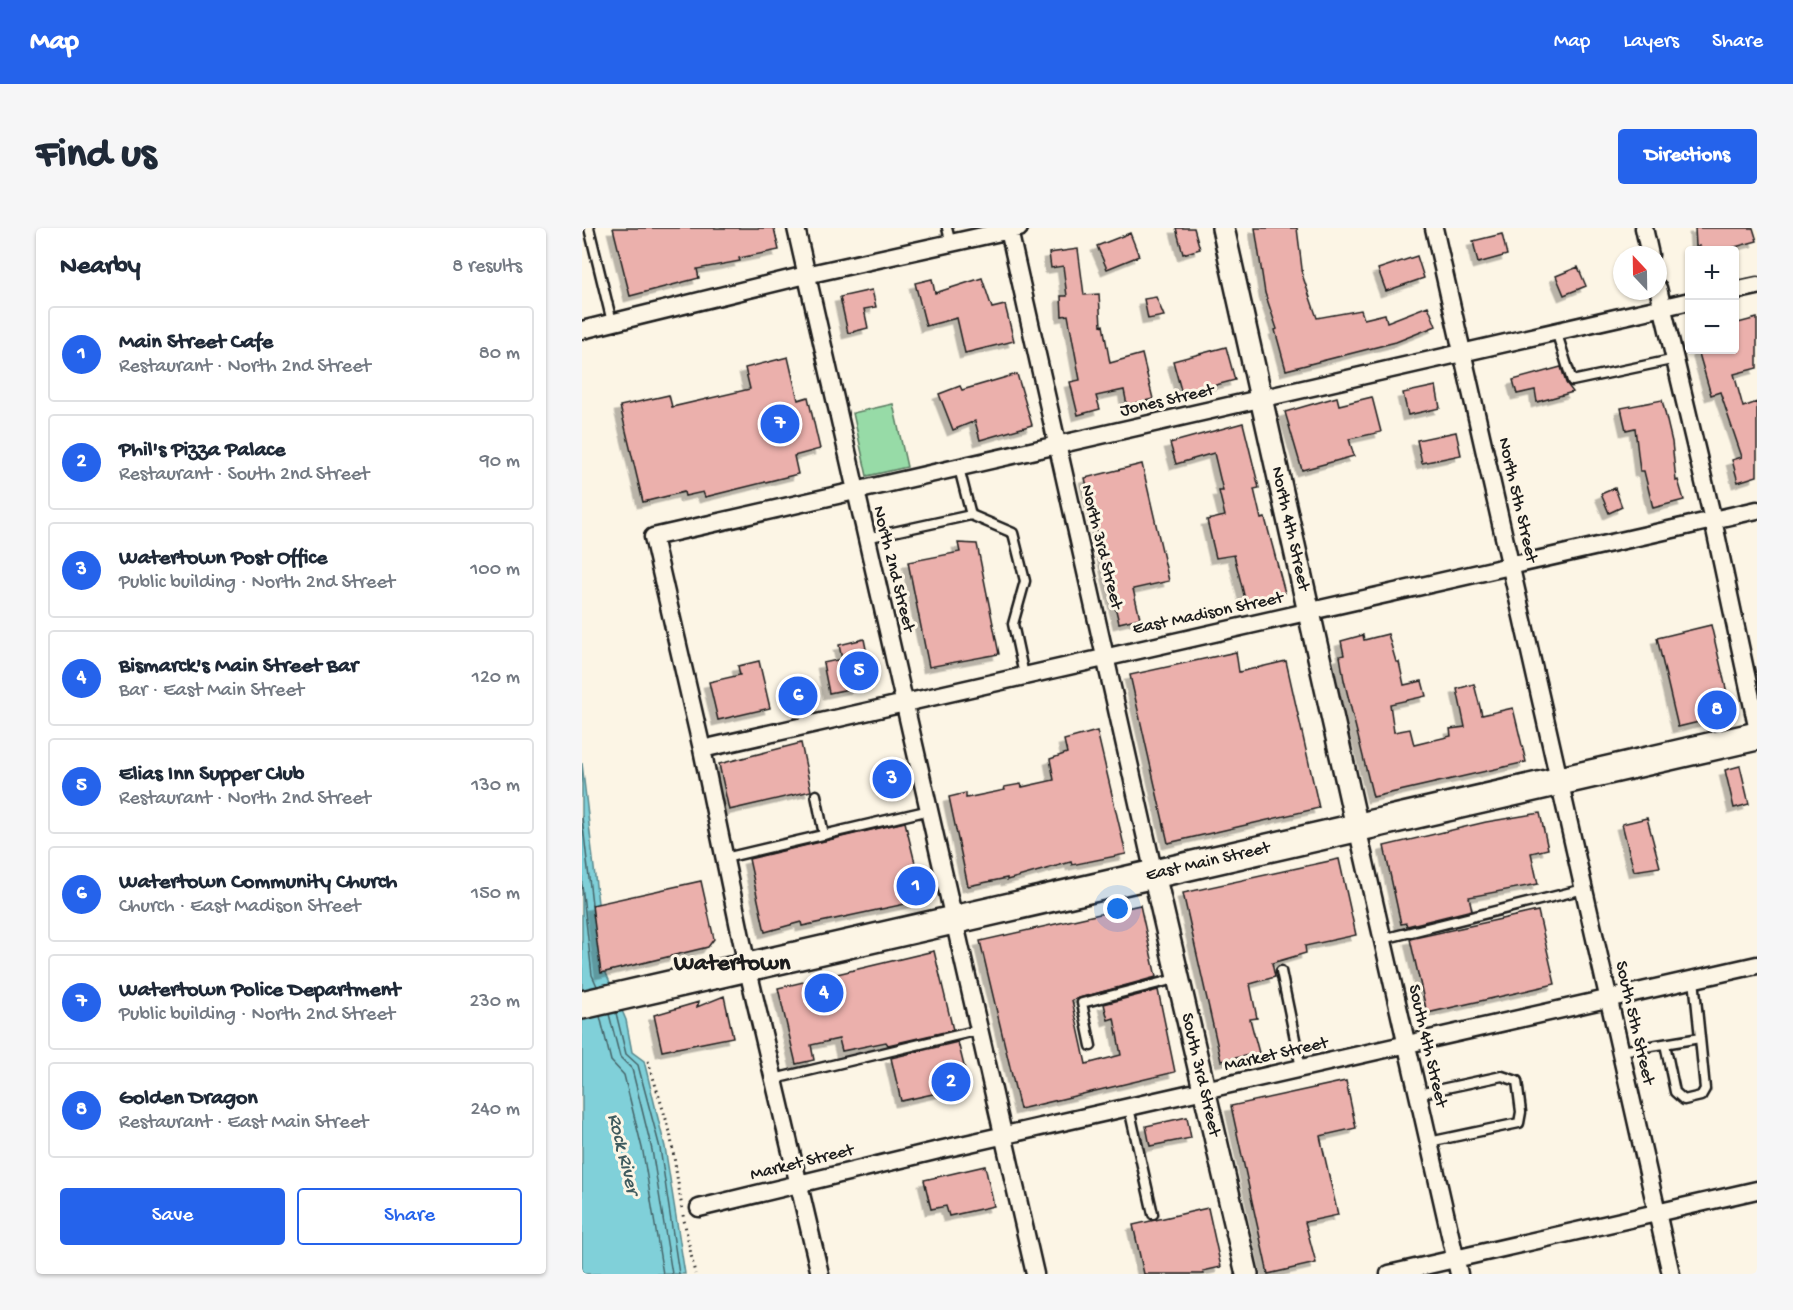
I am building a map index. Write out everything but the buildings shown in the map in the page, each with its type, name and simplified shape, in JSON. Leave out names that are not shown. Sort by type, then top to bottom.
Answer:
[{"type":"main road","name":"East Main Street","points":[[582,1005],[1757,736]]},
{"type":"street","name":"North 2nd Street","points":[[796,228],[1035,1274]]},
{"type":"street","name":"North 4th Street","points":[[1223,228],[1307,612],[1358,827]]},
{"type":"street","name":"North 5th Street","points":[[1434,228],[1559,781]]},
{"type":"street","points":[[1644,228],[1648,246]]},
{"type":"street","points":[[582,330],[806,275],[949,236],[1015,229]]},
{"type":"street","name":"North 3rd Street","points":[[1015,229],[1056,446],[1107,656],[1154,874]]},
{"type":"street","points":[[1739,290],[1757,286]]},
{"type":"street","points":[[1661,300],[1713,520],[1757,726]]},
{"type":"street","name":"Jones Street","points":[[702,749],[653,537],[1685,302]]},
{"type":"street","name":"East Madison Street","points":[[702,749],[1757,510]]},
{"type":"street","points":[[702,749],[747,966],[820,1274]]},
{"type":"street","name":"South 5th Street","points":[[1559,781],[1671,1274]]},
{"type":"street","name":"South 4th Street","points":[[1358,827],[1457,1266]]},
{"type":"street","name":"South 3rd Street","points":[[1154,874],[1247,1274]]},
{"type":"street","name":"Market Street","points":[[699,1208],[1003,1136],[1757,965]]},
{"type":"street","points":[[1389,1274],[1457,1266],[1657,1213],[1757,1190]]},
{"type":"lane","points":[[590,228],[612,322]]},
{"type":"lane","points":[[1556,331],[1572,381],[1676,359]]},
{"type":"lane","points":[[959,468],[970,515]]},
{"type":"lane","points":[[866,538],[970,515],[1013,533],[1025,581],[1013,624],[1024,675]]},
{"type":"lane","points":[[816,795],[824,835]]},
{"type":"lane","points":[[725,858],[930,810]]},
{"type":"lane","points":[[1383,939],[1584,889]]},
{"type":"lane","points":[[1281,971],[1301,1068]]},
{"type":"lane","points":[[1091,1046],[1082,1003],[1179,978]]},
{"type":"lane","points":[[1665,1044],[1675,1092],[1684,1100],[1701,1096],[1706,1089],[1694,979]]},
{"type":"lane","points":[[774,1079],[979,1030]]},
{"type":"lane","points":[[1621,1051],[1700,1038]]},
{"type":"lane","points":[[1418,1094],[1502,1076],[1517,1081],[1521,1112],[1519,1123],[1429,1142]]},
{"type":"lane","points":[[1129,1108],[1153,1214]]},
{"type":"path","points":[[648,1061],[670,1132],[695,1274]]},
{"type":"green space","points":[[893,404],[907,467],[867,476],[853,413]]},
{"type":"water","name":"Rock River","points":[[582,763],[606,973],[626,1020],[632,1052],[644,1061],[665,1147],[685,1274],[582,1274]]},
{"type":"place","name":"Watertown Police Department","points":[[780,424]]},
{"type":"place","name":"Elias Inn Supper Club","points":[[859,671]]},
{"type":"place","name":"Watertown Community Church","points":[[798,696]]},
{"type":"place","name":"Golden Dragon","points":[[1717,710]]},
{"type":"place","name":"Watertown Post Office","points":[[892,779]]},
{"type":"place","name":"Main Street Cafe","points":[[916,886]]},
{"type":"place","name":"Bismarck's Main Street Bar","points":[[824,993]]},
{"type":"place","name":"Phil's Pizza Palace","points":[[951,1082]]},
{"type":"district","name":"Watertown","points":[[732,964]]}]
